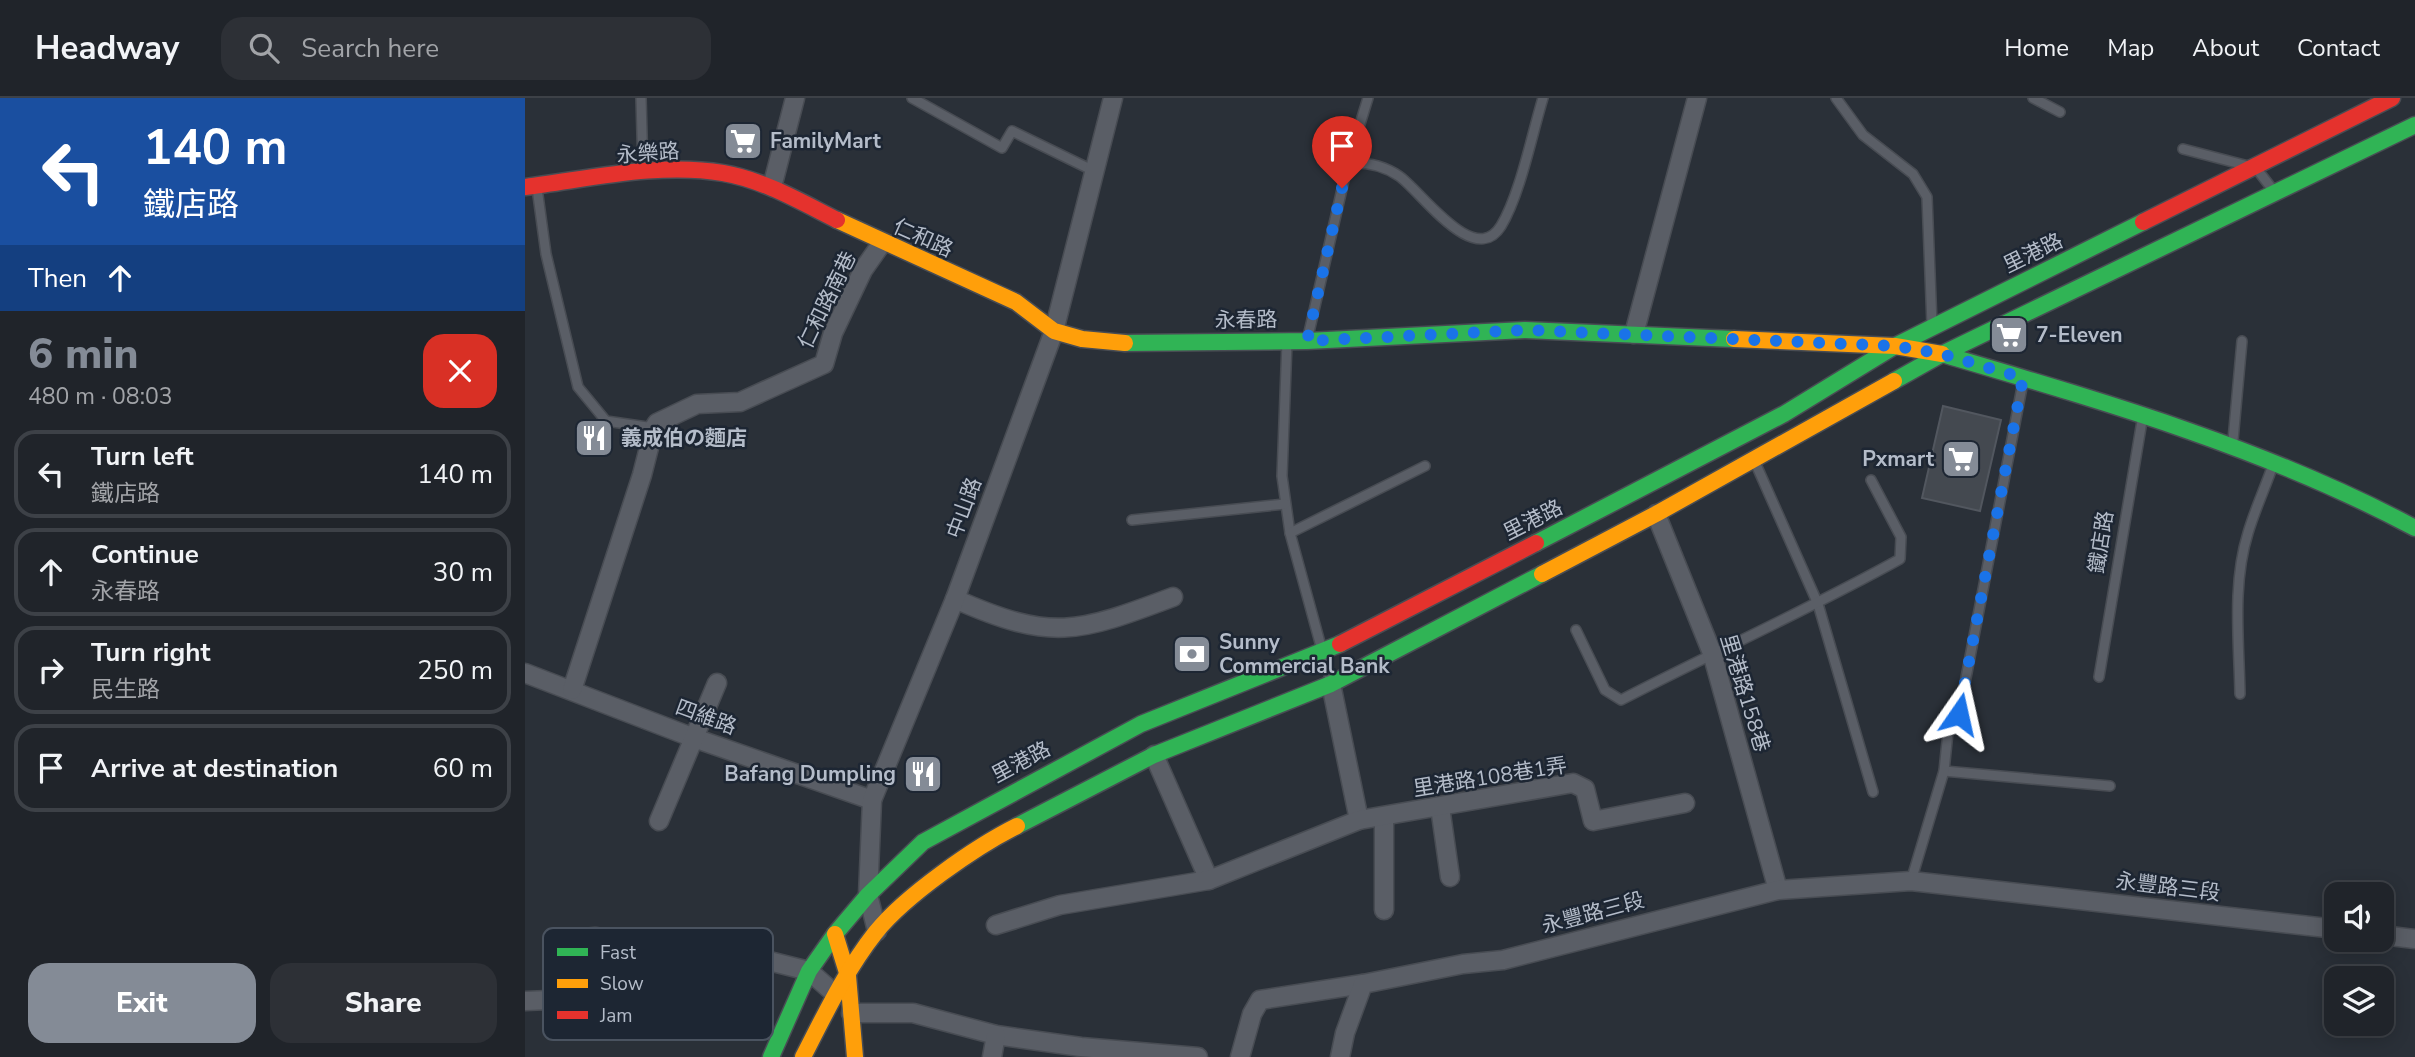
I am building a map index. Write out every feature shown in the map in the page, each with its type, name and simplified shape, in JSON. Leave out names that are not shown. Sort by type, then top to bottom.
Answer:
[{"type":"main road","name":"里港路","points":[[771,1057],[809,971],[835,934],[868,895],[923,842],[1141,724],[1324,653],[1749,432],[1895,346],[2392,98]]},
{"type":"main road","points":[[803,1057],[835,994],[877,931],[937,877],[990,843],[1154,755],[1331,684],[1656,514],[1942,354],[2274,190],[2415,125]]},
{"type":"main road","name":"永樂路","points":[[531,186],[643,172],[724,173],[772,187]]},
{"type":"main road","name":"仁和路","points":[[772,187],[882,243],[1016,302],[1054,331]]},
{"type":"main road","name":"永春路","points":[[1054,331],[1082,339],[1129,343],[1307,341],[1525,330],[1895,346],[1942,354]]},
{"type":"main road","points":[[1942,354],[2143,413],[2232,445],[2366,500],[2415,528]]},
{"type":"main road","points":[[835,934],[848,976],[855,1057]]},
{"type":"street","points":[[772,187],[795,98]]},
{"type":"street","name":"中山路","points":[[877,931],[868,895],[872,800],[955,599],[1054,331],[1113,98]]},
{"type":"street","points":[[1634,334],[1697,98]]},
{"type":"street","name":"仁和路南巷","points":[[654,428],[657,423],[697,404],[740,402],[824,364],[833,332],[863,270],[882,243]]},
{"type":"street","points":[[572,690],[642,475],[654,428]]},
{"type":"street","name":"里港路158巷","points":[[1656,514],[1712,653],[1778,890]]},
{"type":"street","points":[[955,599],[1002,620],[1038,629],[1073,628],[1106,622],[1173,597]]},
{"type":"street","name":"四維路","points":[[525,673],[694,738],[872,800]]},
{"type":"street","points":[[659,821],[717,683]]},
{"type":"street","points":[[1331,684],[1359,820]]},
{"type":"street","points":[[1154,755],[1209,880]]},
{"type":"street","name":"里港路108巷1弄","points":[[996,925],[1060,905],[1209,880],[1359,820],[1573,783],[1585,789],[1593,821],[1685,803]]},
{"type":"street","points":[[1440,807],[1450,877]]},
{"type":"street","points":[[1384,817],[1384,911]]},
{"type":"street","name":"永豐路三段","points":[[1240,1057],[1252,1014],[1260,1000],[1363,984],[1463,964],[1503,960],[1778,890],[1911,881],[2324,928]]},
{"type":"street","points":[[2394,936],[2415,939]]},
{"type":"street","points":[[773,962],[809,971],[835,994]]},
{"type":"street","points":[[1339,1057],[1363,984]]},
{"type":"street","points":[[525,1001],[543,1000]]},
{"type":"street","points":[[851,1013],[913,1013],[996,1035],[1081,1047],[1187,1056]]},
{"type":"street","points":[[992,1057],[996,1035]]},
{"type":"lane","points":[[641,98],[643,172]]},
{"type":"lane","points":[[912,98],[1002,148],[1012,131],[1094,171]]},
{"type":"lane","points":[[1307,341],[1348,163],[1366,98]]},
{"type":"lane","points":[[1348,163],[1366,162],[1390,172],[1411,186],[1457,232],[1478,239],[1489,236],[1500,227],[1513,196],[1543,98]]},
{"type":"lane","points":[[1836,98],[1863,135],[1913,174],[1927,197],[1933,328],[1942,354]]},
{"type":"lane","points":[[2033,98],[2060,112]]},
{"type":"lane","points":[[2183,149],[2256,168],[2274,190]]},
{"type":"lane","points":[[531,186],[578,387],[606,421],[654,428]]},
{"type":"lane","points":[[1287,340],[1282,476],[1285,504],[1290,533],[1331,684]]},
{"type":"lane","points":[[2232,445],[2242,341]]},
{"type":"lane","points":[[1959,714],[2023,378]]},
{"type":"lane","name":"鐵店路","points":[[2099,677],[2143,413]]},
{"type":"lane","points":[[1753,459],[1818,604],[1873,792]]},
{"type":"lane","points":[[2240,694],[2238,594],[2243,556],[2247,534],[2275,461]]},
{"type":"lane","points":[[1290,533],[1425,466]]},
{"type":"lane","points":[[1576,630],[1605,690],[1621,700],[1712,653],[1818,604],[1900,559],[1901,537],[1871,480]]},
{"type":"lane","points":[[1132,520],[1285,504]]},
{"type":"lane","points":[[1911,881],[1944,771],[1948,732]]},
{"type":"lane","points":[[1944,771],[2110,786]]},
{"type":"building","name":"Pxmart","points":[[1943,406],[2001,420],[1980,511],[1922,498]]},
{"type":"traffic: fast","points":[[1894,381],[1942,354],[2415,125]]},
{"type":"traffic: fast","points":[[1536,543],[1784,414],[1895,346],[2143,222]]},
{"type":"traffic: fast","points":[[1125,343],[1307,341],[1525,330],[1734,339]]},
{"type":"traffic: fast","points":[[1942,354],[2124,409],[2242,450],[2301,474],[2415,528]]},
{"type":"traffic: fast","points":[[1017,826],[1154,755],[1331,684],[1542,574]]},
{"type":"traffic: fast","points":[[771,1057],[809,971],[835,934],[868,895],[923,842],[1141,724],[1340,644]]},
{"type":"traffic: slow","points":[[837,220],[1016,302],[1054,331],[1082,339],[1125,343]]},
{"type":"traffic: slow","points":[[1734,339],[1895,346],[1942,354]]},
{"type":"traffic: slow","points":[[1542,574],[1656,514],[1894,381]]},
{"type":"traffic: slow","points":[[803,1057],[846,977],[876,932],[922,888],[981,846],[1017,826]]},
{"type":"traffic: slow","points":[[835,934],[848,976],[855,1057]]},
{"type":"traffic: jam","points":[[2143,222],[2392,98]]},
{"type":"traffic: jam","points":[[525,187],[649,170],[699,170],[753,181],[782,192],[837,220]]},
{"type":"traffic: jam","points":[[1340,644],[1536,543]]},
{"type":"place","name":"FamilyMart","points":[[743,141]]},
{"type":"place","name":"7-Eleven","points":[[2009,335]]},
{"type":"place","name":"義成伯の麵店","points":[[594,438]]},
{"type":"place","name":"Pxmart","points":[[1961,459]]},
{"type":"place","name":"Sunny Commercial Bank","points":[[1192,654]]},
{"type":"place","name":"Bafang Dumpling","points":[[923,774]]},
{"type":"route","points":[[1342,188],[1307,341],[1525,330],[1895,346],[1942,354],[2023,378],[1959,714]]}]
